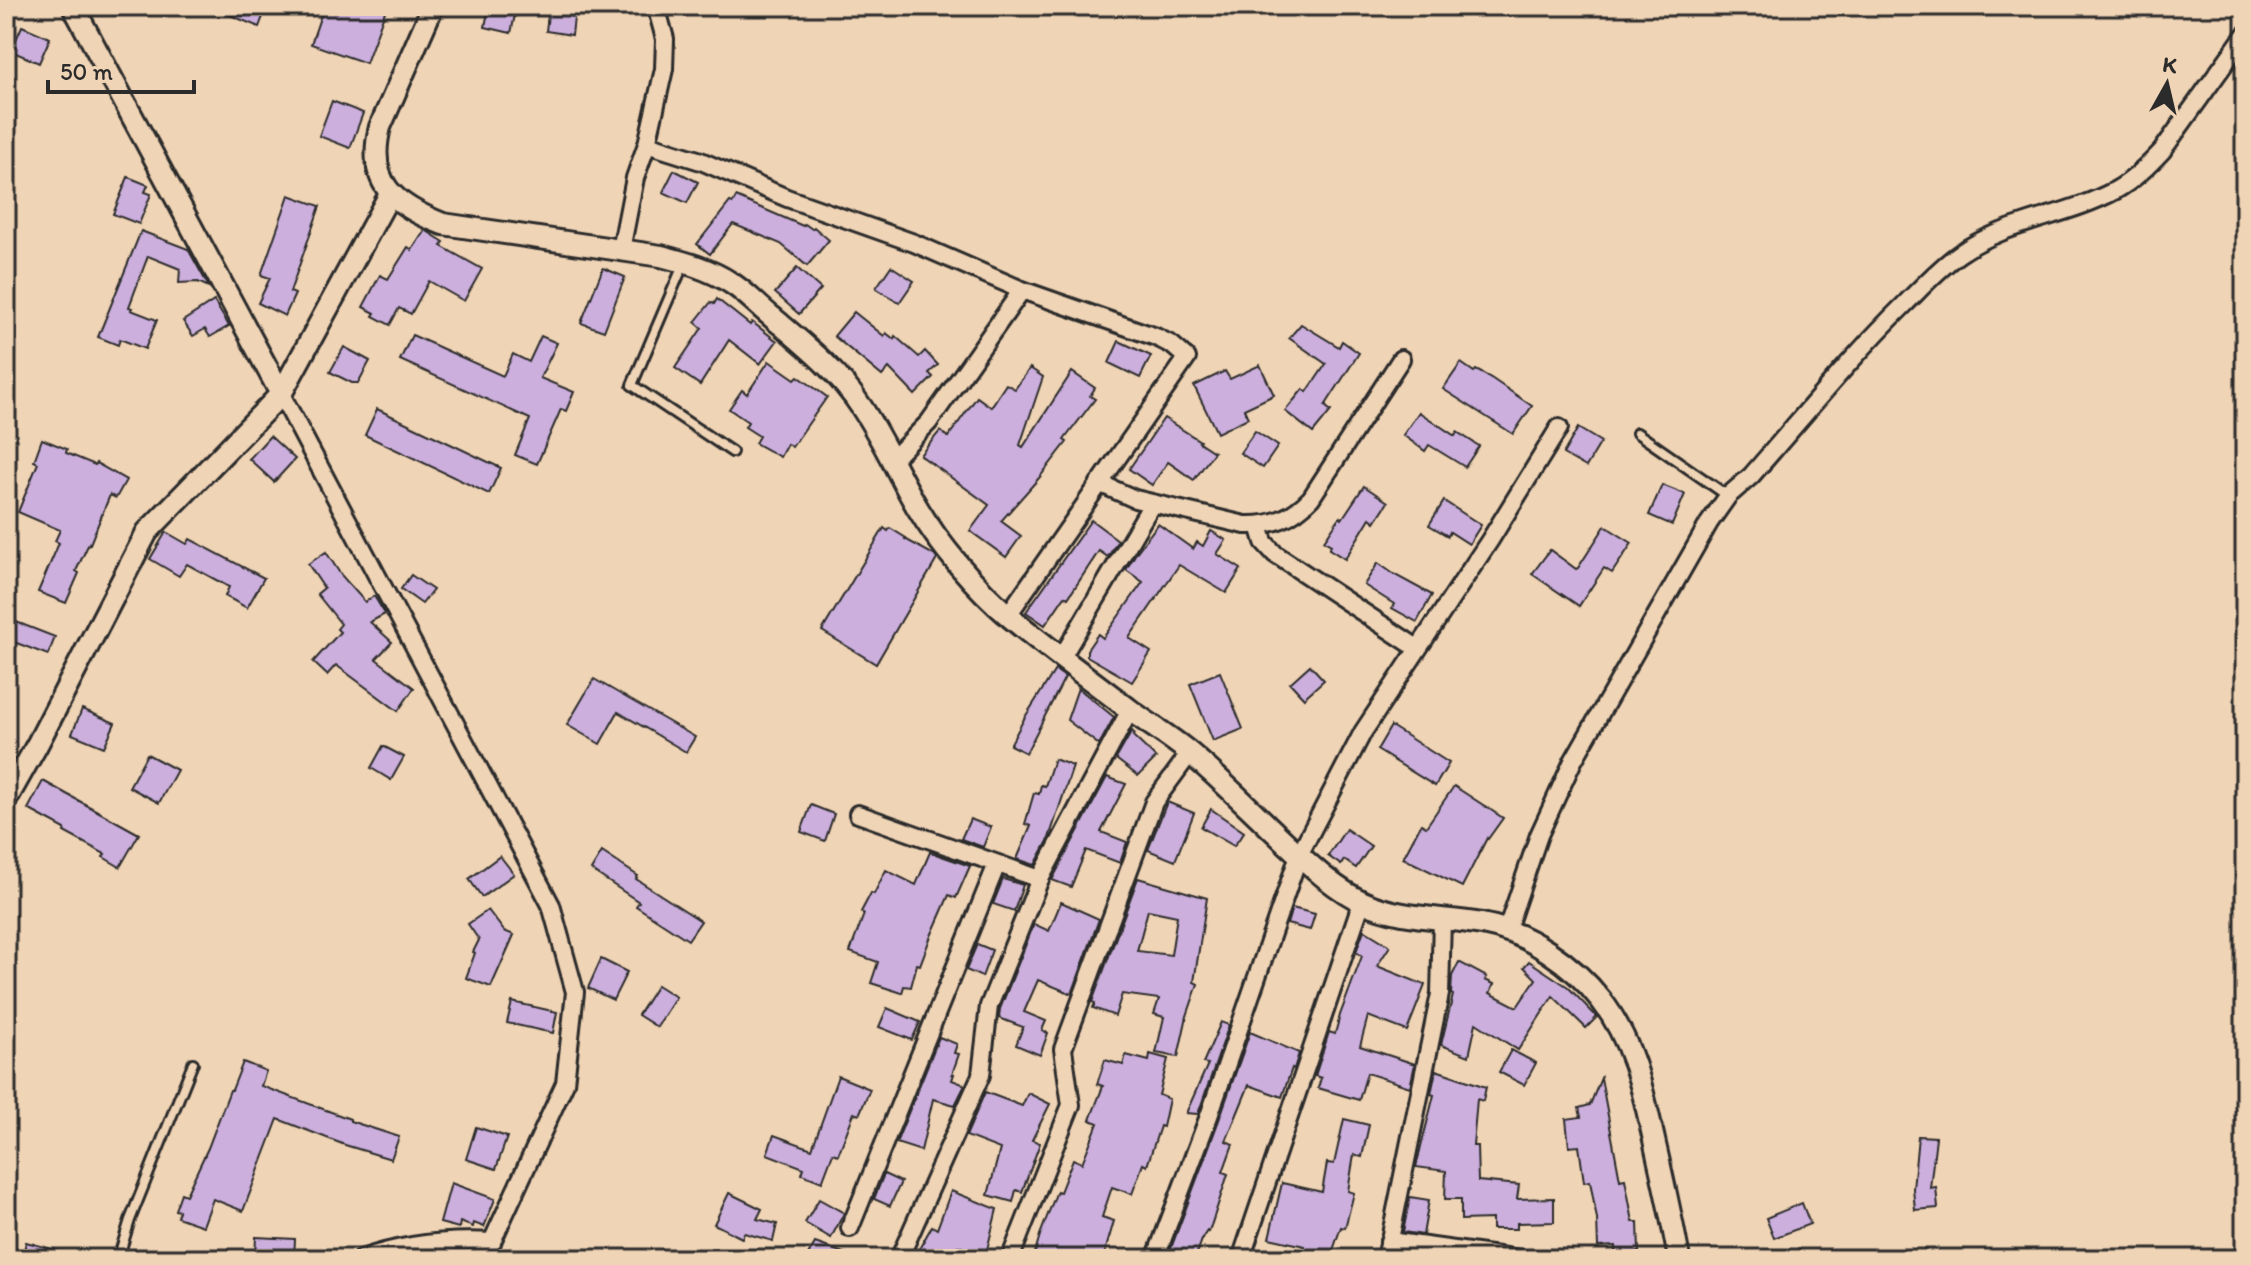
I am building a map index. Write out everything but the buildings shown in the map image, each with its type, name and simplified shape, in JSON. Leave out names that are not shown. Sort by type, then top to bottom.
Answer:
[{"type":"street","points":[[73,6],[551,905],[575,992],[565,1083],[484,1259]]},
{"type":"street","points":[[433,6],[380,127],[376,143],[376,161],[381,180],[390,194],[421,215],[443,224],[661,256],[684,262],[731,283],[823,360],[860,405],[935,535],[1008,615],[1190,753],[1316,871],[1362,901],[1382,909],[1485,924],[1533,943],[1569,968],[1601,1000],[1629,1047],[1641,1082],[1679,1259]]},
{"type":"street","points":[[621,250],[635,178],[647,144],[665,60],[665,39],[656,6]]},
{"type":"street","points":[[1506,932],[1539,835],[1573,761],[1709,523],[1728,496],[1751,476],[1877,331],[1943,266],[1995,234],[2097,198],[2142,172],[2162,151],[2245,35]]},
{"type":"street","points":[[647,144],[701,161],[787,198],[914,243],[1022,290],[1156,337],[1187,358],[1008,615]]},
{"type":"street","points":[[6,800],[147,532],[281,394],[390,194]]},
{"type":"street","points":[[892,460],[929,422],[1022,290]]},
{"type":"street","points":[[1099,483],[1152,504],[1245,525],[1275,523],[1288,517],[1311,498],[1401,359]]},
{"type":"street","points":[[1155,1259],[1209,1116],[1299,855],[1363,732],[1490,540],[1559,428]]},
{"type":"street","points":[[1062,657],[1152,504]]},
{"type":"street","points":[[1259,525],[1264,542],[1275,554],[1417,648]]},
{"type":"street","points":[[899,1259],[981,1075],[989,1006],[1040,879],[1130,710]]},
{"type":"street","points":[[1010,1259],[1071,1105],[1063,1049],[1154,802],[1190,753]]},
{"type":"street","points":[[858,814],[1040,879]]},
{"type":"street","points":[[850,1228],[997,864]]},
{"type":"street","points":[[1241,1259],[1362,901]]},
{"type":"street","points":[[1386,1259],[1440,994],[1442,919]]},
{"type":"street","points":[[1389,1241],[1520,1259]]},
{"type":"street","points":[[361,1259],[406,1246],[434,1242],[492,1242]]},
{"type":"lane","points":[[684,262],[632,385],[732,452]]},
{"type":"lane","points":[[1637,433],[1728,496]]},
{"type":"lane","points":[[118,1259],[130,1220],[193,1063]]}]
